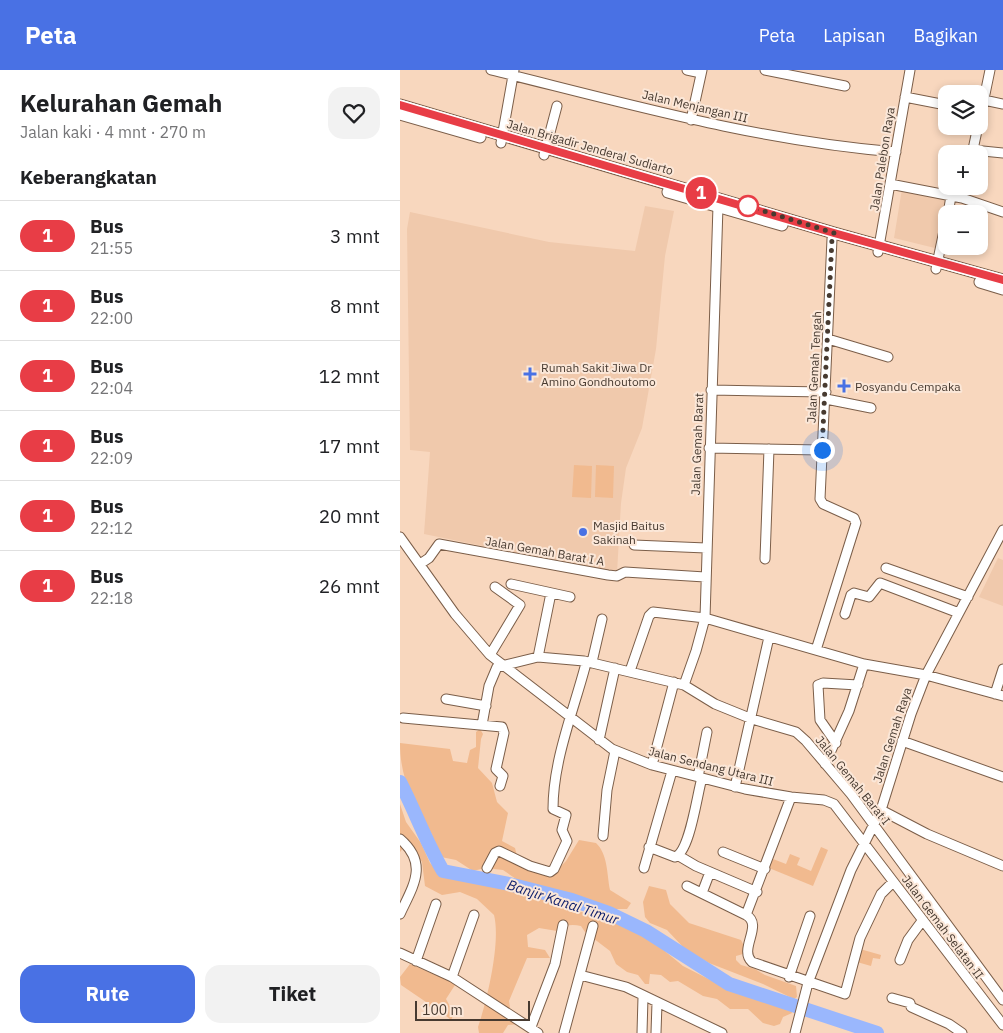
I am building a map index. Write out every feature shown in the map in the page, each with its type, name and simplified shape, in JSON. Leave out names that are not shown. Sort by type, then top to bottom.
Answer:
[{"type":"main road","name":"Jalan Brigadir Jenderal Sudiarto","points":[[400,105],[501,139],[833,236],[937,265],[1003,280]]},
{"type":"main road","name":"Jalan Brigadir Jenderal Sudiarto","points":[[400,114],[501,139]]},
{"type":"main road","name":"Jalan Brigadir Jenderal Sudiarto","points":[[545,152],[718,206],[833,236]]},
{"type":"main road","name":"Jalan Brigadir Jenderal Sudiarto","points":[[937,265],[1003,289]]},
{"type":"street","name":"Jalan Menjangan III","points":[[492,70],[514,73],[691,120],[805,142],[896,152]]},
{"type":"street","points":[[687,70],[701,72],[691,120]]},
{"type":"street","points":[[765,70],[789,72],[845,86]]},
{"type":"street","name":"Jalan Palebon Raya","points":[[879,249],[910,70]]},
{"type":"street","points":[[987,85],[990,70]]},
{"type":"street","points":[[501,139],[514,73]]},
{"type":"street","points":[[905,97],[938,103]]},
{"type":"street","points":[[988,101],[1003,104]]},
{"type":"street","points":[[545,152],[557,106]]},
{"type":"street","points":[[988,153],[1003,153]]},
{"type":"street","points":[[890,184],[962,198],[1003,212]]},
{"type":"street","points":[[950,205],[951,196]]},
{"type":"street","name":"Jalan Gemah Barat","points":[[684,685],[705,618],[718,206]]},
{"type":"street","name":"Jalan Gemah Tengah","points":[[816,650],[856,523],[854,518],[823,504],[820,500],[833,236]]},
{"type":"street","points":[[937,265],[939,255]]},
{"type":"street","points":[[828,339],[888,357]]},
{"type":"street","points":[[711,390],[826,395],[871,408]]},
{"type":"street","points":[[709,448],[822,450]]},
{"type":"street","points":[[765,559],[769,449]]},
{"type":"street","name":"Jalan Gemah Raya","points":[[795,1033],[808,982],[851,870],[881,810],[902,741],[926,675],[1003,530]]},
{"type":"street","name":"Jalan Sendang Utara III","points":[[400,537],[455,614],[490,655],[598,740],[615,751],[672,771],[735,787],[791,797],[824,800],[834,804],[864,842]]},
{"type":"street","name":"Jalan Gemah Barat I A","points":[[420,564],[429,558],[439,544],[608,575],[617,576],[626,572],[705,577]]},
{"type":"street","points":[[634,545],[706,548]]},
{"type":"street","points":[[886,568],[968,597]]},
{"type":"street","points":[[845,614],[851,595],[856,593],[868,598],[880,583],[960,613]]},
{"type":"street","points":[[511,584],[570,597]]},
{"type":"street","points":[[490,655],[520,605],[495,587]]},
{"type":"street","points":[[538,657],[551,593]]},
{"type":"street","points":[[630,671],[651,613],[662,612],[705,618],[864,664],[926,675],[999,695],[1003,669]]},
{"type":"street","points":[[487,868],[495,853],[499,851],[545,872],[550,872],[554,869],[567,841],[562,830],[566,814],[554,810],[552,807],[558,769],[571,718],[602,619]]},
{"type":"street","points":[[735,787],[749,718],[769,637]]},
{"type":"street","name":"Jalan Gemah Barat I","points":[[502,665],[538,657],[630,671],[684,685],[715,704],[749,718],[796,732],[826,764],[1002,997]]},
{"type":"street","points":[[826,764],[858,686],[864,664]]},
{"type":"street","points":[[482,725],[492,676],[497,667],[502,665]]},
{"type":"street","points":[[598,740],[615,668]]},
{"type":"street","points":[[652,765],[674,682]]},
{"type":"street","points":[[836,742],[820,720],[818,686],[823,682],[858,686]]},
{"type":"street","points":[[446,699],[486,706]]},
{"type":"street","points":[[403,718],[499,726],[504,729],[496,769],[503,776],[500,786]]},
{"type":"street","points":[[679,856],[686,844],[700,778],[707,732]]},
{"type":"street","points":[[902,741],[1003,777]]},
{"type":"street","points":[[603,836],[607,790],[615,751]]},
{"type":"street","points":[[644,868],[672,771]]},
{"type":"street","points":[[746,915],[757,892],[791,797]]},
{"type":"street","points":[[881,810],[927,834],[1003,866]]},
{"type":"street","points":[[400,840],[413,853],[417,865],[411,889],[400,912]]},
{"type":"street","name":"Jalan Gemah Selatan II","points":[[864,842],[922,921],[1003,1025]]},
{"type":"street","points":[[649,847],[675,857],[679,856],[710,872],[757,892]]},
{"type":"street","points":[[723,852],[765,869]]},
{"type":"street","points":[[702,893],[710,872]]},
{"type":"street","points":[[687,886],[746,915],[753,923],[747,954],[752,962],[841,995],[847,992],[860,938],[881,894],[893,882]]},
{"type":"street","points":[[416,961],[436,904]]},
{"type":"street","points":[[452,977],[474,915]]},
{"type":"street","points":[[789,976],[810,916]]},
{"type":"street","points":[[900,960],[908,940],[922,921]]},
{"type":"street","points":[[400,953],[452,977],[511,1018],[534,1030],[555,964],[563,925]]},
{"type":"street","points":[[564,1033],[594,926]]},
{"type":"street","points":[[580,975],[618,984],[722,1033]]},
{"type":"street","points":[[642,1033],[643,996]]},
{"type":"street","points":[[892,998],[910,1003],[911,1007],[949,1024],[962,1033]]},
{"type":"street","points":[[656,1033],[657,1003]]},
{"type":"shaded area","points":[[902,189],[950,197],[948,205],[938,205],[938,249],[894,238]]},
{"type":"shaded area","name":"Rumah Sakit Jiwa Dr Amino Gondhoutomo","points":[[645,206],[674,211],[665,256],[656,349],[642,428],[626,468],[621,503],[617,573],[424,534],[430,452],[410,450],[407,229],[410,212],[549,242],[635,251]]},
{"type":"shaded area","points":[[574,465],[592,466],[591,498],[572,497]]},
{"type":"shaded area","points":[[596,465],[614,466],[613,498],[595,497]]},
{"type":"shaded area","points":[[998,558],[1003,560],[1003,606],[979,597]]},
{"type":"shaded area","points":[[480,729],[483,734],[478,768],[492,783],[497,802],[508,813],[502,841],[515,848],[518,860],[553,874],[566,861],[579,840],[596,843],[605,859],[610,890],[631,903],[627,909],[605,909],[519,881],[503,870],[485,868],[473,871],[456,860],[441,857],[405,778],[402,768],[400,743],[450,749],[453,761],[467,763],[470,750],[476,747],[476,732]]},
{"type":"shaded area","points":[[400,804],[406,822],[421,843],[430,863],[440,872],[453,877],[504,887],[551,900],[584,913],[608,918],[655,943],[683,966],[726,988],[791,1010],[792,1013],[783,1017],[780,1024],[774,1026],[763,1023],[748,1009],[730,1009],[717,999],[703,996],[678,981],[670,982],[661,975],[650,974],[649,984],[645,984],[638,975],[627,972],[616,964],[610,951],[585,932],[581,926],[571,925],[557,931],[539,928],[527,935],[528,947],[545,950],[550,958],[527,958],[509,1001],[511,1014],[519,1024],[508,1025],[503,1033],[479,1033],[478,1027],[489,987],[496,940],[494,915],[477,899],[460,892],[442,895],[425,886],[422,862],[412,847],[405,846],[400,852]]},
{"type":"shaded area","points":[[821,847],[828,850],[813,886],[769,868],[773,859],[786,864],[790,854],[800,858],[797,865],[811,871]]},
{"type":"shaded area","points":[[649,886],[666,890],[670,904],[689,923],[741,940],[743,954],[736,956],[736,960],[741,965],[796,986],[797,997],[794,999],[763,984],[709,963],[684,948],[667,930],[650,923],[645,917],[643,902]]},
{"type":"shaded area","points":[[860,949],[881,955],[880,959],[873,958],[871,966],[857,962]]},
{"type":"shaded area","points":[[410,964],[455,985],[446,999],[454,1014],[451,1020],[445,1015],[434,1013],[426,1002],[401,985],[400,977]]},
{"type":"waterway","name":"Banjir Kanal Timur","points":[[400,782],[443,871],[509,884],[572,900],[609,913],[646,931],[729,984],[877,1033]]},
{"type":"bus line","name":"1","points":[[400,105],[742,204],[834,233],[1003,280]]},
{"type":"place","name":"Rumah Sakit Jiwa Dr Amino Gondhoutomo","points":[[530,374]]},
{"type":"place","name":"Posyandu Cempaka","points":[[844,386]]},
{"type":"place","name":"Masjid Baitus Sakinah","points":[[583,532]]},
{"type":"route","points":[[748,206],[834,233],[832,238],[822,450]]}]
